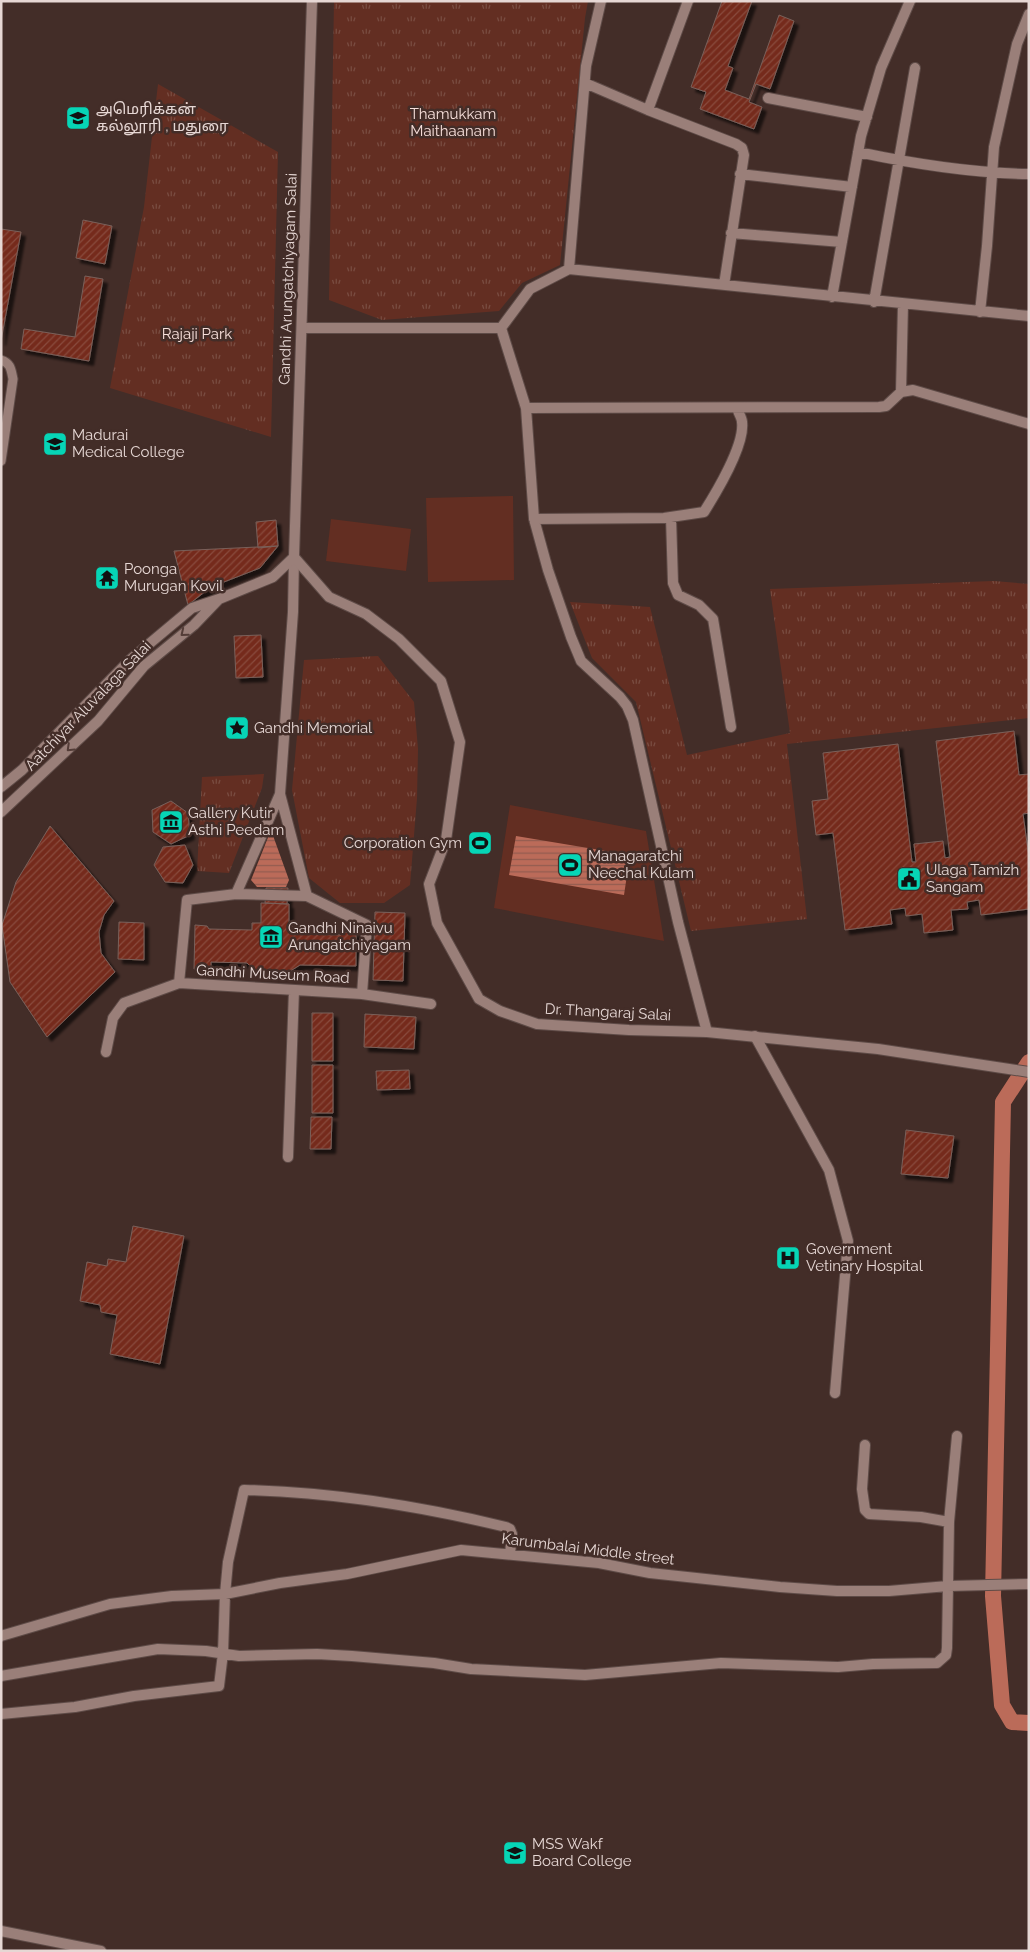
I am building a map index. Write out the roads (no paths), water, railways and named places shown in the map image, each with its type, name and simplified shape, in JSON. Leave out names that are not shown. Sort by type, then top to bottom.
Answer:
[{"type":"street","name":"Gandhi Arungatchiyagam Salai","points":[[294,557],[312,1]]},
{"type":"street","points":[[569,269],[589,46],[601,1]]},
{"type":"street","points":[[648,110],[688,1]]},
{"type":"street","points":[[832,297],[866,117],[881,68],[910,1]]},
{"type":"street","points":[[980,312],[994,147],[1017,44],[1029,14]]},
{"type":"street","points":[[874,302],[915,68]]},
{"type":"street","points":[[585,83],[742,148],[744,155],[724,285]]},
{"type":"street","points":[[768,98],[866,117]]},
{"type":"street","points":[[858,152],[899,161],[993,173],[1029,174]]},
{"type":"street","points":[[740,174],[852,187]]},
{"type":"street","points":[[731,233],[842,242]]},
{"type":"street","points":[[501,328],[530,289],[569,269],[874,302],[1029,316]]},
{"type":"street","points":[[901,392],[903,304]]},
{"type":"street","points":[[302,328],[501,328]]},
{"type":"street","points":[[501,328],[526,408],[534,519],[548,570],[581,661],[620,697],[627,706],[633,720],[678,922],[707,1032]]},
{"type":"street","points":[[526,408],[879,407],[886,406],[901,392],[913,390],[1029,424]]},
{"type":"street","points":[[534,519],[670,516],[704,512],[726,475],[740,437],[742,423],[737,408]]},
{"type":"street","points":[[670,516],[673,583],[678,595],[699,605],[712,619],[731,727]]},
{"type":"street","points":[[294,557],[293,612],[280,794],[307,896]]},
{"type":"street","name":"Aatchiyar Aluvalaga Salai","points":[[1,787],[22,770],[130,660],[192,608],[218,600],[273,577],[294,557]]},
{"type":"street","name":"Dr. Thangaraj Salai","points":[[294,557],[329,597],[366,614],[399,639],[440,681],[460,742],[446,840],[429,884],[437,923],[479,999],[500,1011],[537,1024],[755,1036],[878,1049],[1029,1072]]},
{"type":"street","name":"Aatchiyar Aluvalaga Salai","points":[[1,812],[98,721],[144,666],[194,625],[218,600]]},
{"type":"street","points":[[236,894],[280,794]]},
{"type":"street","name":"Gandhi Museum Road","points":[[236,894],[307,896],[367,925],[362,994],[179,983],[187,900],[236,894]]},
{"type":"street","points":[[106,1052],[112,1018],[124,1003],[179,983]]},
{"type":"street","points":[[288,1157],[294,990]]},
{"type":"street","points":[[362,994],[430,1004]]},
{"type":"street","points":[[755,1036],[829,1170],[848,1241],[835,1393]]},
{"type":"street","points":[[1,1676],[158,1649],[239,1656],[317,1654],[352,1656],[434,1663],[471,1669],[585,1675],[721,1663],[838,1667],[873,1664],[937,1663],[943,1660],[946,1655],[949,1522],[957,1436]]},
{"type":"street","points":[[865,1445],[862,1490],[865,1510],[869,1514],[921,1517],[949,1522]]},
{"type":"street","points":[[1,1714],[75,1707],[134,1696],[219,1686],[223,1654],[228,1562],[244,1490],[321,1495],[403,1506],[497,1524],[510,1529],[512,1534],[510,1554]]},
{"type":"street","name":"Karumbalai Middle street","points":[[1,1636],[110,1604],[172,1596],[225,1594],[347,1574],[461,1550],[599,1563],[650,1573],[837,1591],[889,1591],[948,1586],[1029,1584]]},
{"type":"street","points":[[1,1931],[101,1951]]},
{"type":"lane","points":[[1,360],[6,361],[10,367],[13,379],[1,461]]},
{"type":"waterway","points":[[1029,1062],[1003,1102],[993,1596],[1002,1705],[1012,1722],[1029,1723]]},
{"type":"place","name":"அமெரிக்கன் கல்லூரி , மதுரை","points":[[78,118]]},
{"type":"place","name":"Madurai Medical College","points":[[55,444]]},
{"type":"place","name":"Poonga Murugan Kovil","points":[[107,578]]},
{"type":"place","name":"Gandhi Memorial","points":[[237,728]]},
{"type":"place","name":"Gallery Kutir Asthi Peedam","points":[[171,822]]},
{"type":"place","name":"Corporation Gym","points":[[480,843]]},
{"type":"place","name":"Managaratchi Neechal Kulam","points":[[570,865]]},
{"type":"place","name":"Ulaga Tamizh Sangam","points":[[909,879]]},
{"type":"place","name":"Gandhi Ninaivu Arungatchiyagam","points":[[271,937]]},
{"type":"place","name":"Government Vetinary Hospital","points":[[788,1258]]},
{"type":"place","name":"MSS Wakf Board College","points":[[515,1853]]},
{"type":"park label","name":"Thamukkam Maithaanam","points":[[453,122]]},
{"type":"park label","name":"Rajaji Park","points":[[197,334]]}]
